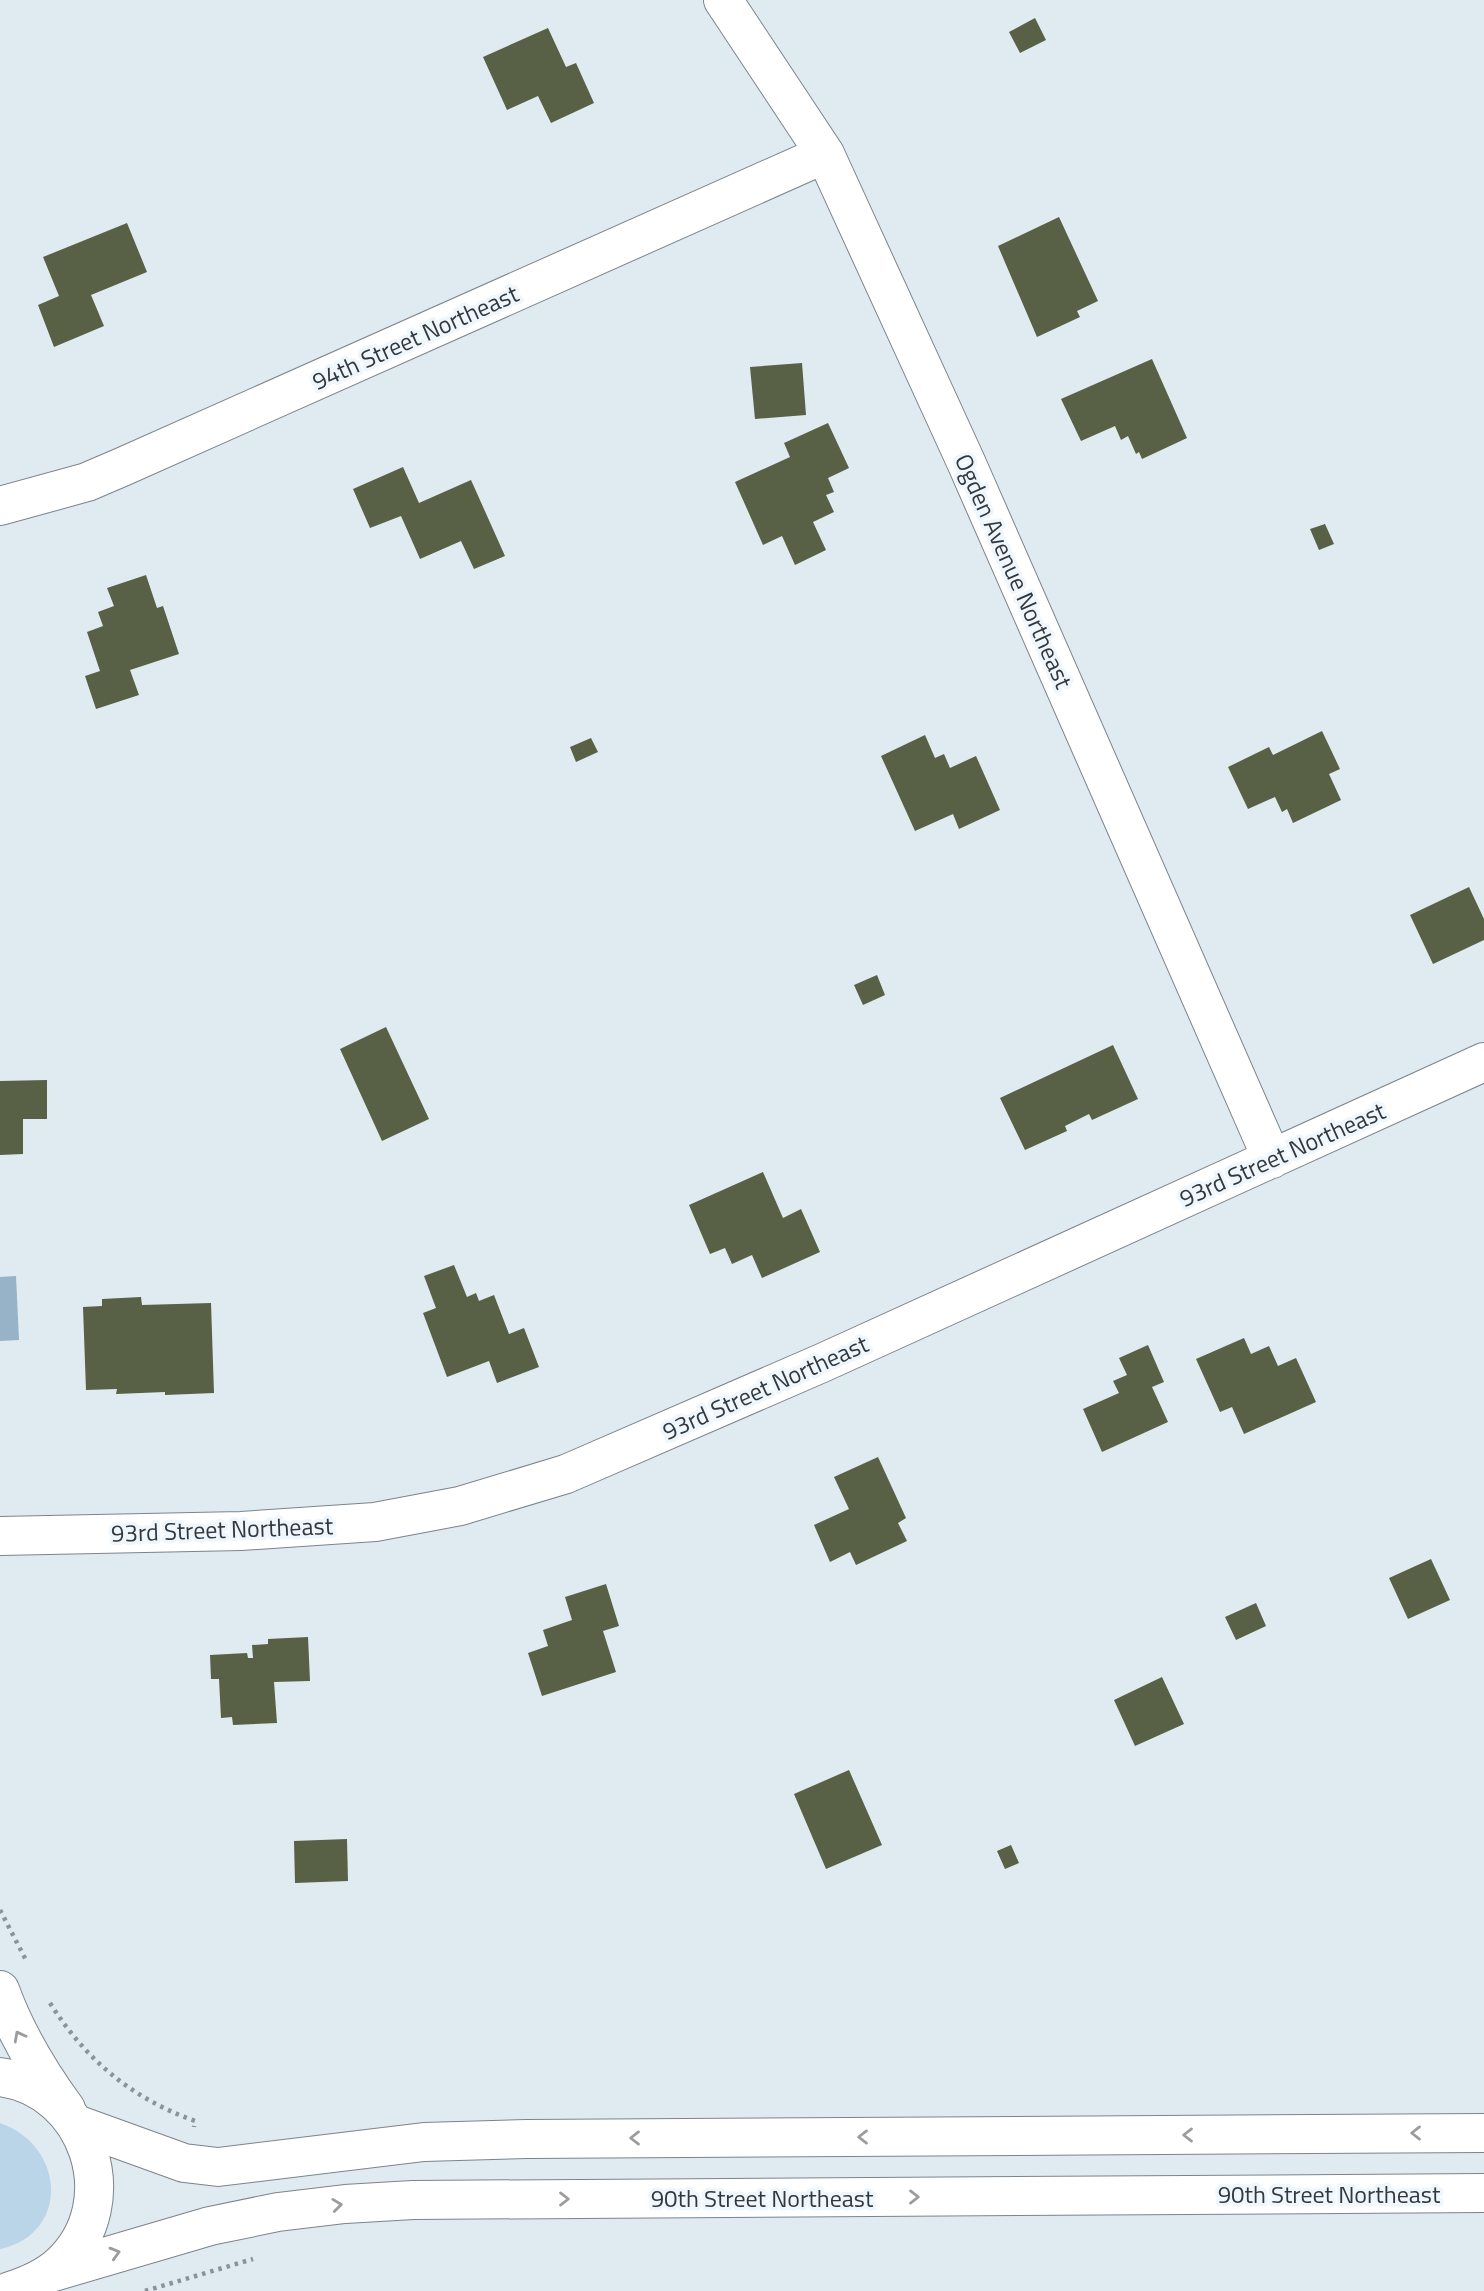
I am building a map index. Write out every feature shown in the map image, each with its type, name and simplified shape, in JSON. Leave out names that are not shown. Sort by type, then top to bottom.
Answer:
[{"type":"street","name":"Ogden Avenue Northeast","points":[[723,0],[825,155],[966,462],[1272,1159]]},
{"type":"street","name":"94th Street Northeast","points":[[0,506],[87,482],[825,155]]},
{"type":"street","name":"93rd Street Northeast","points":[[0,1536],[241,1531],[374,1522],[460,1506],[566,1474],[811,1367],[1484,1062]]},
{"type":"street","points":[[0,1990],[12,2023],[37,2070],[86,2142],[95,2173],[93,2206],[82,2237],[62,2264],[30,2284]]},
{"type":"street","points":[[0,2077],[14,2078],[44,2091],[72,2119],[184,2163],[218,2167],[424,2142],[527,2138],[1484,2133]]},
{"type":"street","name":"90th Street Northeast","points":[[30,2284],[210,2226],[345,2204],[427,2200],[1484,2193]]},
{"type":"path","points":[[0,1910],[29,1966]]},
{"type":"path","points":[[45,1995],[73,2038],[100,2068],[132,2093],[162,2109],[195,2121],[193,2130]]},
{"type":"path","points":[[145,2291],[265,2257]]},
{"type":"shaded area","points":[[16,1276],[19,1340],[0,1341],[0,1277]]},
{"type":"shaded area","points":[[0,2123],[22,2134],[38,2150],[47,2169],[51,2189],[48,2209],[39,2226],[23,2240],[0,2249]]},
{"type":"building","points":[[1035,18],[1046,40],[1020,53],[1009,32]]},
{"type":"building","points":[[548,28],[566,67],[576,63],[594,103],[551,123],[538,96],[507,110],[483,57]]},
{"type":"building","points":[[1059,217],[1098,301],[1077,311],[1080,317],[1037,337],[998,246]]},
{"type":"building","points":[[127,223],[147,272],[91,295],[104,326],[54,347],[38,305],[59,296],[43,257]]},
{"type":"building","points":[[1152,359],[1187,438],[1142,459],[1139,452],[1136,454],[1128,436],[1121,440],[1115,426],[1081,441],[1061,399]]},
{"type":"building","points":[[802,363],[806,415],[755,419],[750,367]]},
{"type":"building","points":[[828,423],[849,468],[828,478],[834,492],[826,495],[834,512],[813,522],[826,550],[795,565],[782,536],[763,545],[735,482],[790,457],[784,443]]},
{"type":"building","points":[[403,467],[419,503],[471,480],[505,556],[474,569],[461,541],[420,559],[401,516],[370,528],[353,489]]},
{"type":"building","points":[[1325,524],[1334,544],[1319,550],[1310,529]]},
{"type":"building","points":[[146,575],[157,608],[163,606],[179,654],[130,670],[139,695],[96,709],[85,676],[100,671],[87,632],[103,626],[98,612],[114,606],[107,588]]},
{"type":"building","points":[[1322,731],[1340,769],[1329,774],[1341,800],[1293,823],[1287,809],[1282,812],[1275,797],[1248,809],[1228,767],[1269,747],[1273,755]]},
{"type":"building","points":[[925,735],[935,758],[944,754],[950,768],[976,756],[1000,810],[959,829],[953,814],[915,831],[881,756]]},
{"type":"building","points":[[591,738],[598,752],[576,762],[570,747]]},
{"type":"building","points":[[1469,887],[1484,919],[1484,940],[1433,964],[1410,915]]},
{"type":"building","points":[[877,975],[885,995],[863,1005],[854,985]]},
{"type":"building","points":[[386,1027],[429,1119],[382,1141],[340,1049]]},
{"type":"building","points":[[1113,1045],[1138,1099],[1092,1120],[1089,1114],[1065,1126],[1067,1131],[1025,1150],[1000,1098]]},
{"type":"building","points":[[47,1080],[47,1119],[23,1119],[23,1154],[0,1155],[0,1081]]},
{"type":"building","points":[[763,1172],[783,1218],[801,1209],[820,1252],[762,1278],[752,1255],[732,1264],[725,1248],[710,1254],[689,1205]]},
{"type":"building","points":[[454,1265],[467,1297],[476,1293],[479,1301],[494,1295],[509,1334],[524,1328],[539,1367],[497,1383],[489,1361],[447,1377],[423,1313],[436,1308],[424,1276]]},
{"type":"building","points":[[141,1297],[142,1305],[211,1303],[214,1393],[116,1394],[117,1389],[86,1390],[83,1307],[102,1306],[102,1299]]},
{"type":"building","points":[[1244,1338],[1251,1354],[1269,1346],[1278,1366],[1296,1358],[1316,1402],[1244,1434],[1232,1407],[1220,1412],[1196,1359]]},
{"type":"building","points":[[1148,1345],[1164,1382],[1152,1387],[1168,1422],[1102,1452],[1083,1409],[1119,1393],[1113,1381],[1127,1375],[1119,1358]]},
{"type":"building","points":[[878,1457],[906,1518],[898,1523],[907,1541],[856,1565],[850,1552],[830,1562],[814,1525],[849,1509],[834,1477]]},
{"type":"building","points":[[1431,1559],[1450,1600],[1408,1619],[1389,1578]]},
{"type":"building","points":[[606,1584],[619,1626],[603,1631],[616,1672],[542,1696],[528,1653],[548,1646],[543,1630],[572,1620],[565,1597]]},
{"type":"building","points":[[1256,1603],[1266,1626],[1236,1640],[1225,1617]]},
{"type":"building","points":[[308,1637],[310,1681],[274,1682],[277,1723],[233,1725],[232,1717],[221,1718],[219,1679],[211,1679],[210,1655],[247,1653],[248,1658],[253,1658],[252,1645],[268,1644],[268,1639]]},
{"type":"building","points":[[1162,1677],[1184,1724],[1135,1746],[1114,1700]]},
{"type":"building","points":[[849,1770],[882,1845],[826,1869],[794,1794]]},
{"type":"building","points":[[347,1839],[348,1881],[295,1883],[294,1841]]},
{"type":"building","points":[[1011,1845],[1019,1863],[1005,1869],[997,1851]]}]
